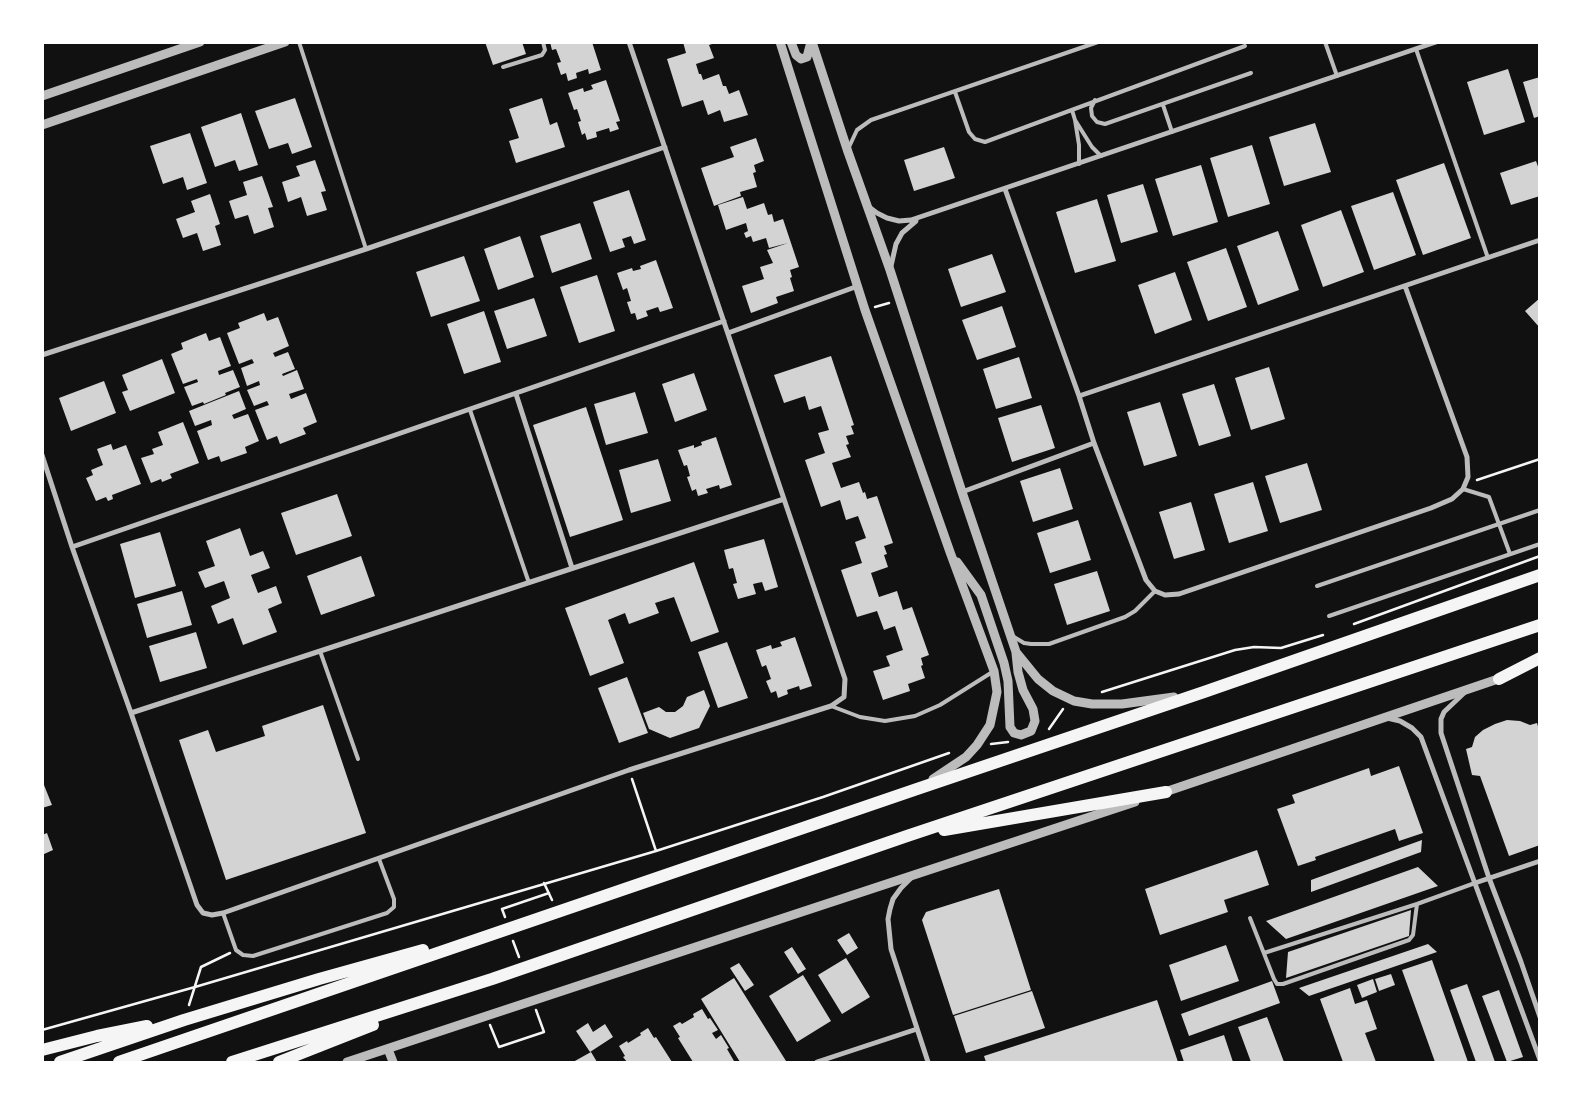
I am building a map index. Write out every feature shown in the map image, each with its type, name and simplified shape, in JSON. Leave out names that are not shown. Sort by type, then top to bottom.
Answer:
[{"type":"highway","points":[[119,1062],[1204,692],[1540,575]]},
{"type":"highway","points":[[232,1062],[492,979],[907,836],[1540,625]]},
{"type":"highway","points":[[1499,679],[1540,658]]},
{"type":"highway","points":[[907,836],[1166,792]]},
{"type":"highway","points":[[60,1062],[184,1020],[357,968],[503,931]]},
{"type":"highway","points":[[279,1062],[492,979]]},
{"type":"highway","points":[[42,1050],[106,1034],[184,1020]]},
{"type":"street","points":[[43,96],[200,42]]},
{"type":"street","points":[[42,125],[285,42]]},
{"type":"street","points":[[42,455],[72,547],[197,905],[203,913],[212,915],[223,913],[629,770],[831,706],[844,697],[845,679],[629,42]]},
{"type":"street","points":[[780,42],[865,310],[994,671],[998,692],[990,725],[977,746],[966,757],[916,789]]},
{"type":"street","points":[[791,42],[796,55],[801,59],[807,57],[812,42]]},
{"type":"street","points":[[812,42],[848,152],[890,270],[1016,652],[1018,672],[1023,690],[1033,709],[1035,721],[1031,731],[1021,735],[1014,733],[1010,727],[1008,681],[1004,662],[981,595],[950,552]]},
{"type":"street","points":[[867,205],[876,213],[899,221],[923,217],[1436,42]]},
{"type":"street","points":[[42,356],[366,249],[665,147]]},
{"type":"street","points":[[1005,189],[1094,443],[1146,580],[1155,591],[1165,595],[1179,594],[1431,508],[1452,499],[1463,489],[1468,472],[1467,457],[1406,286]]},
{"type":"street","points":[[890,270],[896,244],[902,233],[923,217]]},
{"type":"street","points":[[1079,396],[1540,240]]},
{"type":"street","points":[[728,333],[858,286]]},
{"type":"street","points":[[72,547],[724,321]]},
{"type":"street","points":[[516,394],[572,568]]},
{"type":"street","points":[[962,492],[1094,443]]},
{"type":"street","points":[[131,713],[784,498]]},
{"type":"street","points":[[1016,652],[1038,679],[1053,691],[1074,701],[1092,704],[1122,704],[1204,692]]},
{"type":"street","points":[[347,1062],[914,876],[1540,665]]},
{"type":"street","points":[[1467,689],[1444,712],[1441,719],[1441,732],[1489,878],[1540,1017]]},
{"type":"street","points":[[1384,717],[1400,721],[1412,728],[1421,737],[1540,1060]]},
{"type":"street","points":[[1475,883],[1540,861]]},
{"type":"street","points":[[914,876],[901,888],[893,899],[888,919],[892,949],[928,1062]]},
{"type":"street","points":[[817,1062],[916,1029]]},
{"type":"street","points":[[388,1049],[393,1062]]},
{"type":"lane","points":[[299,42],[366,249]]},
{"type":"lane","points":[[503,67],[542,55],[545,50],[543,42]]},
{"type":"lane","points":[[1075,42],[1078,50]]},
{"type":"lane","points":[[848,152],[854,134],[866,122],[1098,42]]},
{"type":"lane","points":[[1325,42],[1337,76]]},
{"type":"lane","points":[[955,92],[969,132],[976,140],[990,140],[1245,46]]},
{"type":"lane","points":[[1416,49],[1488,258]]},
{"type":"lane","points":[[1095,100],[1091,108],[1092,116],[1097,122],[1105,124],[1251,73]]},
{"type":"lane","points":[[1163,105],[1172,132]]},
{"type":"lane","points":[[1072,110],[1075,120],[1079,164]]},
{"type":"lane","points":[[1075,120],[1092,147],[1101,156]]},
{"type":"lane","points":[[470,410],[529,583]]},
{"type":"lane","points":[[1463,489],[1490,497],[1510,554]]},
{"type":"lane","points":[[1317,586],[1540,510]]},
{"type":"lane","points":[[1329,616],[1540,544]]},
{"type":"lane","points":[[1010,636],[1024,643],[1048,644],[1125,617],[1135,611],[1155,591]]},
{"type":"lane","points":[[320,651],[358,759]]},
{"type":"lane","points":[[831,706],[860,717],[885,721],[915,716],[940,705],[994,671]]},
{"type":"lane","points":[[223,913],[236,950],[243,955],[253,956],[387,913],[394,907],[394,899],[379,859]]},
{"type":"lane","points":[[1264,953],[1417,904],[1475,883]]},
{"type":"lane","points":[[1250,918],[1274,979],[1277,984],[1283,984],[1409,940],[1413,936],[1417,904]]},
{"type":"path","points":[[865,310],[900,301]]},
{"type":"path","points":[[1466,483],[1540,459]]},
{"type":"path","points":[[42,1030],[195,987],[656,851],[629,770]]},
{"type":"path","points":[[544,883],[557,912]]},
{"type":"path","points":[[502,909],[549,893]]},
{"type":"path","points":[[184,1020],[201,967],[236,950]]},
{"type":"path","points":[[487,1017],[499,1047],[544,1032],[536,1008]]},
{"type":"building","points":[[485,42],[522,42],[526,54],[493,65]]},
{"type":"building","points":[[550,42],[592,42],[601,70],[589,74],[588,69],[576,73],[577,78],[568,81],[566,73],[561,75],[557,63],[561,62],[556,49],[552,50]]},
{"type":"building","points":[[683,42],[711,42],[712,44],[709,45],[714,58],[696,64],[699,74],[701,74],[703,80],[719,74],[723,86],[726,86],[729,94],[739,90],[748,115],[724,122],[720,110],[708,115],[703,100],[682,107],[667,59],[686,53]]},
{"type":"building","points":[[1508,69],[1525,122],[1484,135],[1467,82]]},
{"type":"building","points":[[1540,77],[1540,116],[1534,118],[1523,82]]},
{"type":"building","points":[[606,80],[620,121],[616,122],[619,129],[610,132],[609,128],[596,132],[597,137],[587,140],[585,133],[582,135],[578,122],[581,121],[577,109],[574,110],[568,93],[583,88],[584,92],[593,89],[591,85]]},
{"type":"building","points":[[295,98],[312,147],[292,154],[288,143],[269,149],[255,111]]},
{"type":"building","points":[[542,98],[550,125],[557,122],[565,147],[516,163],[509,141],[519,138],[509,109]]},
{"type":"building","points":[[241,113],[258,165],[239,171],[235,160],[215,167],[201,127]]},
{"type":"building","points":[[1315,123],[1331,172],[1284,186],[1269,137]]},
{"type":"building","points":[[190,133],[207,183],[187,190],[183,177],[163,184],[150,146]]},
{"type":"building","points":[[756,138],[764,161],[754,165],[756,172],[753,173],[757,187],[740,192],[741,196],[714,206],[701,168],[734,157],[730,147]]},
{"type":"building","points":[[1252,145],[1270,204],[1228,217],[1210,158]]},
{"type":"building","points":[[944,147],[955,178],[914,191],[904,160]]},
{"type":"building","points":[[315,160],[326,191],[321,192],[327,210],[307,216],[301,197],[288,202],[282,182],[300,176],[296,166]]},
{"type":"building","points":[[1536,161],[1540,172],[1540,196],[1511,205],[1500,173]]},
{"type":"building","points":[[1444,163],[1471,238],[1423,255],[1396,180]]},
{"type":"building","points":[[1201,165],[1218,222],[1173,236],[1155,179]]},
{"type":"building","points":[[262,176],[273,207],[268,208],[274,227],[254,234],[248,215],[235,219],[229,201],[247,195],[243,182]]},
{"type":"building","points":[[1143,184],[1158,232],[1121,243],[1107,195]]},
{"type":"building","points":[[629,190],[646,240],[634,244],[631,236],[622,239],[625,247],[610,252],[593,202]]},
{"type":"building","points":[[1393,192],[1416,255],[1374,270],[1351,206]]},
{"type":"building","points":[[210,194],[220,224],[215,226],[221,245],[203,251],[197,233],[183,238],[176,219],[195,212],[191,201]]},
{"type":"building","points":[[743,197],[747,209],[764,203],[768,215],[772,214],[774,222],[783,219],[799,267],[790,270],[794,291],[776,297],[778,303],[751,313],[742,286],[764,279],[760,267],[773,263],[767,250],[788,243],[769,248],[766,238],[753,242],[751,236],[746,238],[744,233],[748,231],[746,223],[726,230],[718,205]]},
{"type":"building","points":[[1097,199],[1116,261],[1075,273],[1056,212]]},
{"type":"building","points":[[1341,210],[1364,272],[1323,287],[1301,225]]},
{"type":"building","points":[[580,223],[592,259],[552,273],[540,236]]},
{"type":"building","points":[[1278,231],[1299,290],[1258,305],[1237,246]]},
{"type":"building","points":[[520,236],[534,277],[498,290],[484,249]]},
{"type":"building","points":[[1226,248],[1247,307],[1208,321],[1187,262]]},
{"type":"building","points":[[992,254],[1006,292],[961,307],[948,269]]},
{"type":"building","points":[[464,256],[480,301],[431,317],[416,272]]},
{"type":"building","points":[[656,260],[673,308],[660,312],[658,307],[646,311],[648,316],[637,320],[635,313],[631,314],[627,302],[631,301],[627,288],[623,290],[617,273],[632,268],[633,271],[641,269],[640,266]]},
{"type":"building","points":[[1175,272],[1192,320],[1155,334],[1138,285]]},
{"type":"building","points":[[597,275],[615,331],[579,343],[560,287]]},
{"type":"building","points":[[534,298],[547,336],[507,349],[494,311]]},
{"type":"building","points":[[1540,298],[1540,328],[1525,311]]},
{"type":"building","points":[[1002,306],[1016,347],[977,360],[962,320]]},
{"type":"building","points":[[484,311],[501,362],[464,374],[447,324]]},
{"type":"building","points":[[264,313],[267,321],[278,317],[289,346],[273,353],[275,357],[288,352],[295,369],[282,374],[283,376],[297,370],[304,389],[289,394],[291,399],[306,393],[317,422],[303,428],[306,434],[280,444],[277,436],[267,440],[255,410],[269,405],[267,401],[254,406],[247,390],[260,385],[259,381],[247,386],[241,368],[254,363],[252,359],[239,364],[227,333],[240,328],[238,323]]},
{"type":"building","points":[[206,333],[209,341],[220,337],[231,366],[218,371],[219,375],[233,370],[240,387],[204,404],[203,402],[192,406],[184,387],[198,382],[197,379],[183,384],[171,354],[183,349],[181,343]]},
{"type":"building","points":[[831,356],[854,425],[851,426],[854,434],[846,436],[849,444],[846,445],[851,457],[832,463],[841,488],[859,482],[867,499],[877,496],[893,543],[884,546],[887,554],[884,555],[888,567],[871,573],[879,597],[897,591],[903,610],[912,607],[929,655],[921,658],[923,665],[921,666],[925,678],[908,684],[910,691],[883,700],[873,671],[890,666],[886,656],[903,650],[895,626],[884,630],[877,611],[857,617],[841,570],[862,563],[855,542],[866,538],[858,516],[846,520],[840,500],[821,507],[805,460],[825,453],[818,433],[829,430],[821,406],[809,410],[805,396],[784,403],[774,375]]},
{"type":"building","points":[[1019,357],[1032,398],[996,409],[983,369]]},
{"type":"building","points":[[162,359],[175,393],[130,411],[122,392],[128,390],[122,375]]},
{"type":"building","points":[[1269,367],[1285,419],[1251,430],[1235,378]]},
{"type":"building","points":[[694,373],[707,410],[675,422],[662,384]]},
{"type":"building","points":[[104,381],[116,413],[71,431],[59,398]]},
{"type":"building","points":[[1214,384],[1231,436],[1199,446],[1182,394]]},
{"type":"building","points":[[239,391],[246,409],[232,415],[234,419],[248,414],[259,441],[245,447],[247,453],[221,462],[219,456],[208,460],[197,431],[212,425],[211,420],[195,426],[189,411]]},
{"type":"building","points":[[635,392],[648,433],[606,445],[594,404]]},
{"type":"building","points":[[1160,402],[1177,456],[1144,466],[1127,412]]},
{"type":"building","points":[[1041,405],[1055,448],[1012,462],[998,418]]},
{"type":"building","points":[[586,407],[623,520],[570,537],[533,425]]},
{"type":"building","points":[[183,422],[199,463],[170,474],[172,478],[162,482],[161,479],[151,483],[141,458],[154,454],[152,449],[163,445],[158,432]]},
{"type":"building","points":[[716,437],[732,485],[720,489],[719,485],[706,489],[708,493],[698,496],[696,489],[692,491],[687,477],[690,476],[687,465],[684,466],[678,450],[694,445],[694,448],[702,445],[701,442]]},
{"type":"building","points":[[111,444],[113,450],[126,445],[141,484],[112,495],[113,499],[108,501],[106,497],[96,501],[86,478],[93,475],[91,470],[103,465],[97,449]]},
{"type":"building","points":[[658,459],[671,501],[631,513],[619,470]]},
{"type":"building","points":[[1307,463],[1322,510],[1280,523],[1265,476]]},
{"type":"building","points":[[1060,468],[1073,509],[1033,522],[1020,481]]},
{"type":"building","points":[[1253,482],[1268,531],[1229,543],[1214,494]]},
{"type":"building","points":[[337,494],[352,536],[296,555],[281,513]]},
{"type":"building","points":[[1191,502],[1205,550],[1174,559],[1159,512]]},
{"type":"building","points":[[1078,520],[1091,560],[1050,573],[1037,533]]},
{"type":"building","points":[[240,528],[250,556],[263,551],[270,568],[251,575],[258,593],[276,586],[282,603],[268,609],[277,632],[243,645],[233,618],[218,624],[211,606],[230,598],[224,581],[205,588],[198,572],[215,566],[206,541]]},
{"type":"building","points":[[160,532],[176,586],[135,598],[120,544]]},
{"type":"building","points":[[764,539],[778,587],[765,591],[762,582],[753,584],[756,594],[738,599],[733,584],[737,583],[733,568],[729,569],[724,550]]},
{"type":"building","points":[[361,556],[375,596],[321,615],[307,576]]},
{"type":"building","points":[[694,562],[719,632],[691,642],[674,597],[655,603],[659,613],[629,624],[625,613],[608,620],[624,663],[590,676],[565,608]]},
{"type":"building","points":[[1097,571],[1110,611],[1067,625],[1054,584]]},
{"type":"building","points":[[182,591],[192,625],[147,638],[137,604]]},
{"type":"building","points":[[196,632],[207,668],[160,682],[149,646]]},
{"type":"building","points":[[795,637],[812,686],[800,690],[799,686],[787,690],[788,694],[778,698],[776,691],[771,693],[766,681],[771,679],[766,665],[762,667],[756,650],[771,645],[772,649],[782,646],[780,642]]},
{"type":"building","points":[[727,642],[748,698],[718,708],[698,652]]},
{"type":"building","points":[[627,677],[648,733],[619,743],[598,688]]},
{"type":"building","points":[[704,690],[710,706],[699,728],[670,738],[649,729],[643,713],[659,707],[666,712],[675,712],[683,706],[687,697]]},
{"type":"building","points":[[323,705],[366,833],[226,880],[179,740],[208,730],[216,752],[265,736],[262,726]]},
{"type":"building","points":[[1507,720],[1520,721],[1530,725],[1537,723],[1540,733],[1540,845],[1509,856],[1480,776],[1472,775],[1466,749],[1472,747],[1475,737],[1483,730]]},
{"type":"building","points":[[1399,766],[1423,833],[1399,841],[1395,829],[1315,857],[1316,860],[1298,866],[1277,809],[1295,803],[1292,795],[1369,768],[1371,776]]},
{"type":"building","points":[[42,780],[52,805],[42,808]]},
{"type":"building","points":[[47,833],[53,850],[42,855],[42,835]]},
{"type":"building","points":[[1422,840],[1421,852],[1311,892],[1311,880]]},
{"type":"building","points":[[1257,850],[1269,885],[1224,900],[1228,912],[1160,935],[1145,889]]},
{"type":"building","points":[[1418,867],[1438,886],[1286,939],[1266,921]]},
{"type":"building","points":[[999,889],[1031,990],[953,1015],[922,920],[926,912]]},
{"type":"building","points":[[1411,910],[1409,936],[1286,978],[1288,952]]},
{"type":"building","points":[[849,933],[858,948],[847,955],[837,940]]},
{"type":"building","points":[[1428,944],[1437,952],[1309,996],[1299,988]]},
{"type":"building","points":[[1226,945],[1239,981],[1181,1001],[1169,965]]},
{"type":"building","points":[[792,947],[806,969],[798,974],[784,952]]},
{"type":"building","points":[[846,958],[870,997],[842,1014],[818,975]]},
{"type":"building","points":[[1432,960],[1468,1062],[1435,1062],[1402,970]]},
{"type":"building","points":[[739,963],[754,985],[745,991],[730,968]]},
{"type":"building","points":[[1391,974],[1395,985],[1379,991],[1375,979]]},
{"type":"building","points":[[803,975],[831,1021],[797,1042],[769,996]]},
{"type":"building","points":[[734,978],[786,1061],[740,1062],[701,999]]},
{"type":"building","points":[[1373,979],[1377,992],[1362,998],[1357,985]]},
{"type":"building","points":[[1272,981],[1280,1003],[1189,1036],[1181,1014]]},
{"type":"building","points":[[1467,984],[1495,1062],[1476,1062],[1450,990]]},
{"type":"building","points":[[1350,988],[1355,1004],[1367,1000],[1377,1029],[1365,1033],[1376,1062],[1343,1062],[1320,999]]},
{"type":"building","points":[[1499,990],[1523,1057],[1507,1062],[1482,996]]},
{"type":"building","points":[[1032,991],[1045,1028],[966,1053],[954,1016]]},
{"type":"building","points":[[1157,1000],[1178,1062],[986,1062],[984,1056]]},
{"type":"building","points":[[702,1009],[718,1030],[712,1033],[716,1039],[721,1035],[734,1061],[693,1062],[678,1038],[680,1037],[673,1026],[680,1022],[682,1024],[694,1017],[693,1014]]},
{"type":"building","points":[[1267,1017],[1284,1062],[1251,1062],[1238,1027]]},
{"type":"building","points":[[588,1023],[593,1032],[605,1024],[613,1037],[590,1052],[576,1031]]},
{"type":"building","points":[[648,1028],[672,1062],[627,1062],[623,1057],[625,1056],[619,1046],[641,1035],[640,1033]]},
{"type":"building","points":[[1224,1035],[1233,1062],[1184,1062],[1180,1050]]},
{"type":"building","points":[[591,1052],[597,1062],[573,1062]]}]
